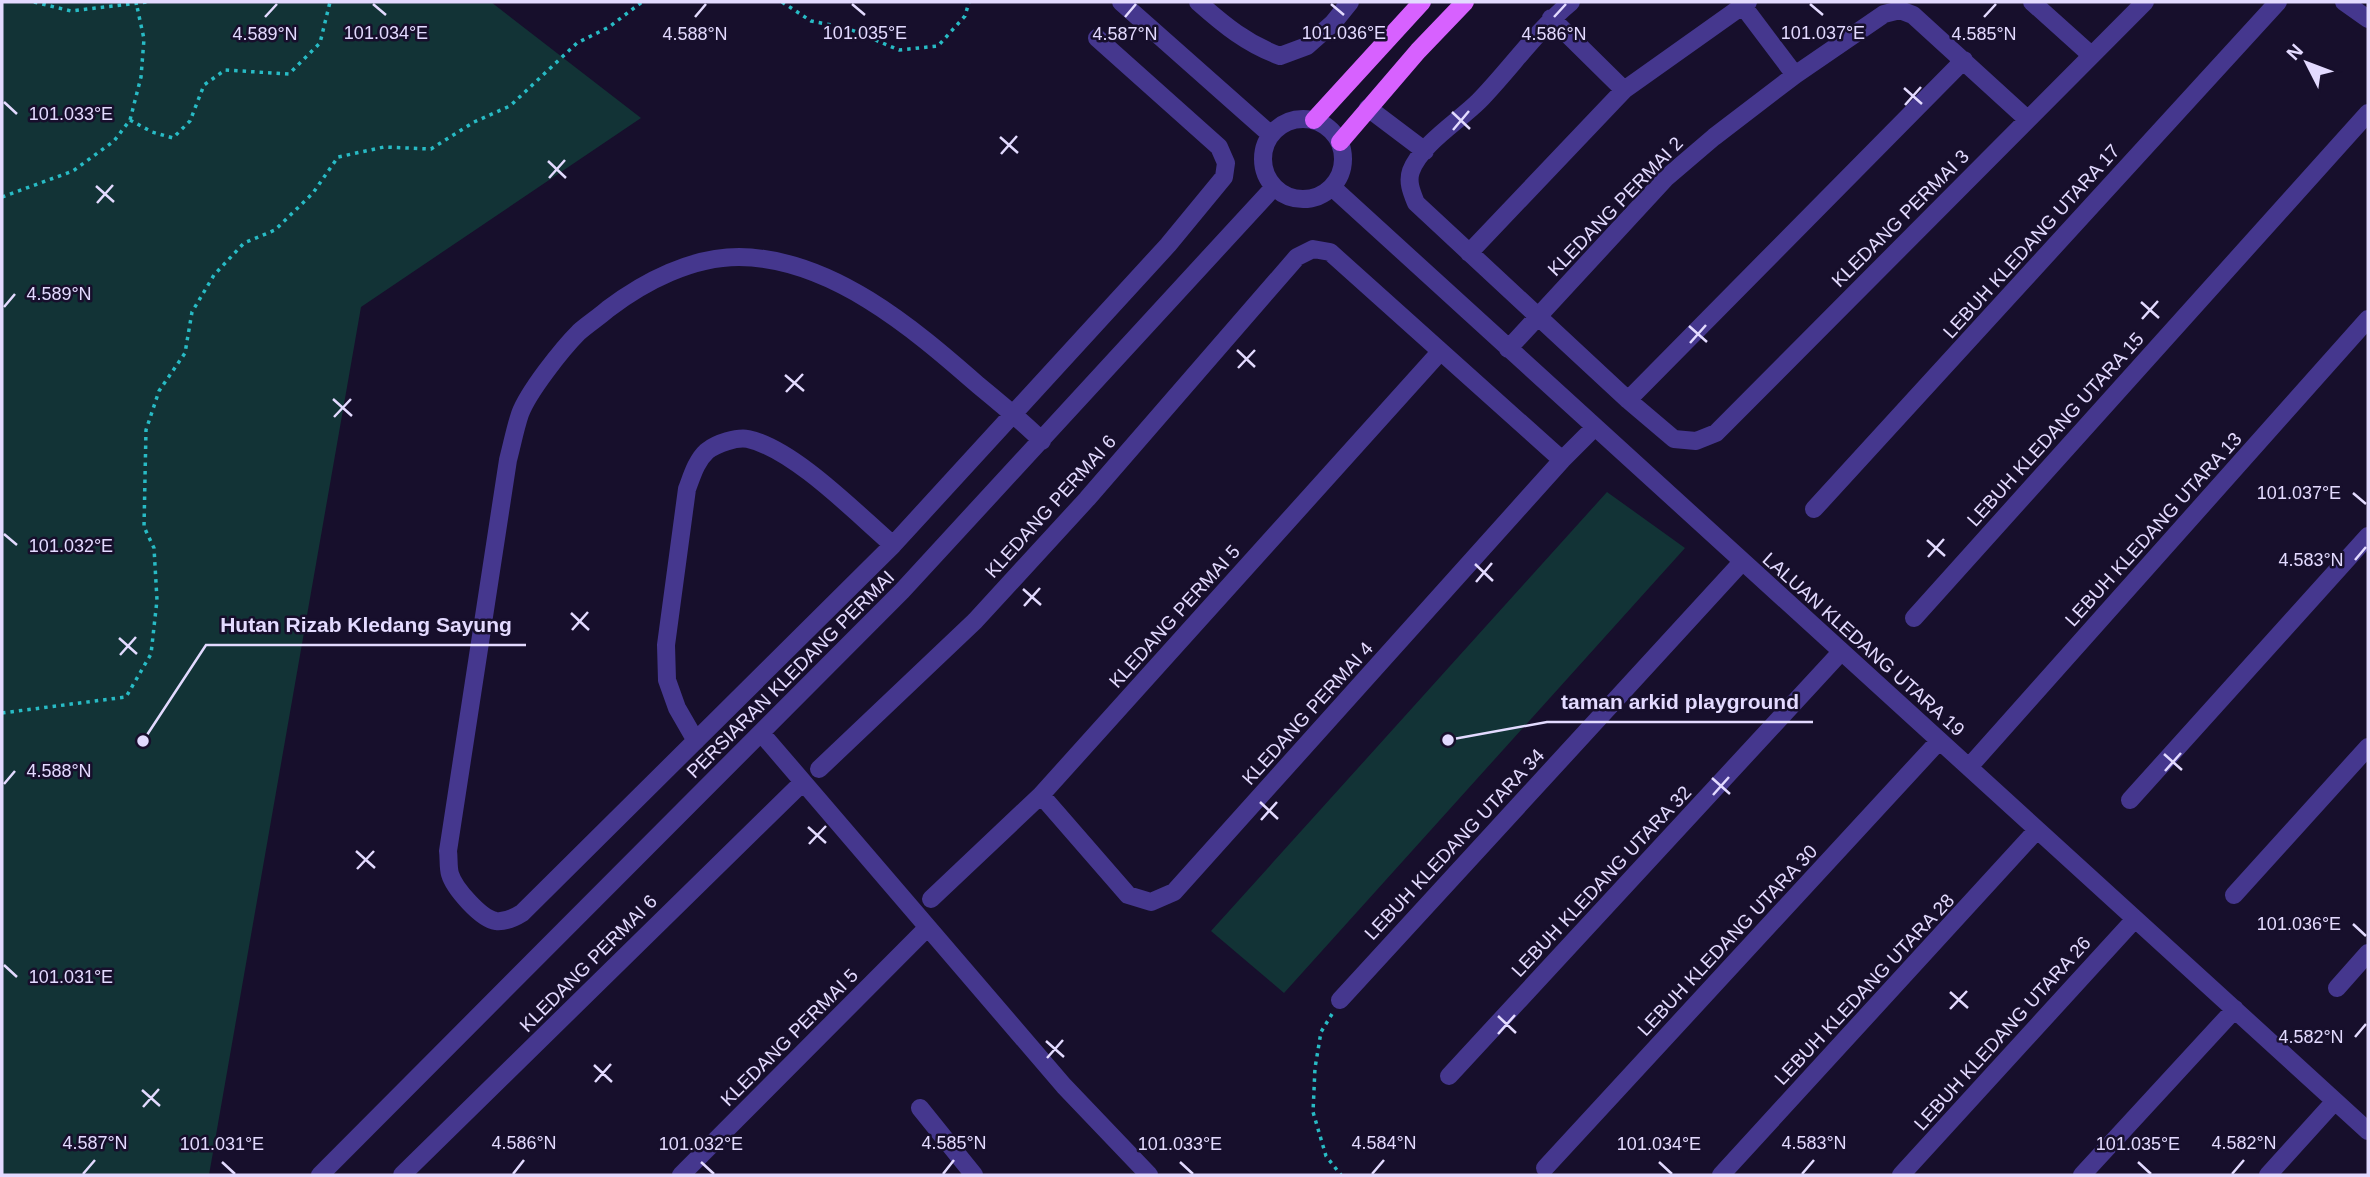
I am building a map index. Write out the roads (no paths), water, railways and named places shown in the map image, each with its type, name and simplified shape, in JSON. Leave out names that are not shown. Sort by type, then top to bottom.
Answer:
[{"type":"main road","points":[[1314,120],[1422,2]]},
{"type":"main road","points":[[1340,142],[1465,2]]},
{"type":"street","points":[[1121,2],[1271,135]]},
{"type":"street","points":[[1198,2],[1231,32],[1258,48],[1280,56],[1307,46],[1333,23],[1350,2]]},
{"type":"street","points":[[1571,2],[1551,18],[1481,99],[1425,151],[1411,172],[1410,189],[1416,203],[1628,400],[1964,60]]},
{"type":"street","points":[[2032,2],[2091,55]]},
{"type":"street","name":"KLEDANG PERMAI 3","points":[[1628,400],[1674,439],[1696,441],[1716,433],[2145,2]]},
{"type":"street","name":"LEBUH KLEDANG UTARA 17","points":[[1814,509],[2278,2]]},
{"type":"street","points":[[2343,2],[2368,19]]},
{"type":"street","points":[[1469,253],[1624,90],[1746,4],[1795,75]]},
{"type":"street","name":"KLEDANG PERMAI 2","points":[[1508,349],[1666,178],[1795,75],[1884,14],[1900,10],[1913,15],[2028,120]]},
{"type":"street","points":[[1551,18],[1624,90]]},
{"type":"street","points":[[1042,441],[1011,414],[934,346],[885,309],[790,264],[739,257],[677,269],[623,298],[579,332],[540,381],[521,412],[508,460],[448,851],[450,874],[460,892],[493,921],[511,920],[523,914],[893,545],[1011,414],[1168,245],[1224,177],[1226,163],[1219,147],[1097,38]]},
{"type":"street","points":[[1368,108],[1425,151]]},
{"type":"street","name":"LEBUH KLEDANG UTARA 15","points":[[1914,618],[2368,113]]},
{"type":"street","points":[[1314,120],[1334,132],[1340,142],[1343,166],[1332,187],[1314,198],[1303,200],[1283,194],[1274,187],[1267,178],[1263,156],[1271,135],[1290,121],[1314,120]]},
{"type":"street","name":"PERSIARAN KLEDANG PERMAI","points":[[320,1175],[902,591],[1274,187]]},
{"type":"street","name":"LALUAN KLEDANG UTARA 19","points":[[1332,187],[2368,1131]]},
{"type":"street","name":"KLEDANG PERMAI 6","points":[[819,769],[975,621],[1087,499],[1297,257],[1313,249],[1329,251],[1440,352]]},
{"type":"street","name":"LEBUH KLEDANG UTARA 13","points":[[1969,767],[2368,319]]},
{"type":"street","points":[[1440,352],[1562,460]]},
{"type":"street","name":"KLEDANG PERMAI 5","points":[[931,900],[1041,795],[1440,352]]},
{"type":"street","name":"KLEDANG PERMAI 4","points":[[1041,795],[1128,895],[1151,902],[1174,892],[1562,460],[1594,428]]},
{"type":"street","points":[[696,741],[677,708],[667,680],[666,645],[687,489],[696,466],[707,451],[723,443],[746,439],[773,448],[811,475],[893,545]]},
{"type":"street","points":[[2130,800],[2368,536]]},
{"type":"street","name":"LEBUH KLEDANG UTARA 34","points":[[1340,1000],[1742,562]]},
{"type":"street","name":"LEBUH KLEDANG UTARA 32","points":[[1449,1076],[1842,652]]},
{"type":"street","points":[[762,734],[1064,1086],[1149,1175]]},
{"type":"street","name":"LEBUH KLEDANG UTARA 30","points":[[1545,1168],[1939,741]]},
{"type":"street","points":[[2234,895],[2368,747]]},
{"type":"street","name":"KLEDANG PERMAI 6","points":[[402,1175],[803,782]]},
{"type":"street","name":"LEBUH KLEDANG UTARA 28","points":[[1721,1175],[2038,830]]},
{"type":"street","name":"LEBUH KLEDANG UTARA 26","points":[[1901,1175],[2135,919]]},
{"type":"street","name":"KLEDANG PERMAI 5","points":[[681,1175],[927,928]]},
{"type":"street","points":[[2337,988],[2368,953]]},
{"type":"street","points":[[2082,1175],[2235,1009]]},
{"type":"street","points":[[2268,1175],[2335,1101]]},
{"type":"street","points":[[920,1108],[975,1175]]},
{"type":"place","name":"taman arkid playground","points":[[1448,740]]},
{"type":"place","name":"Hutan Rizab Kledang Sayung","points":[[143,741]]}]
